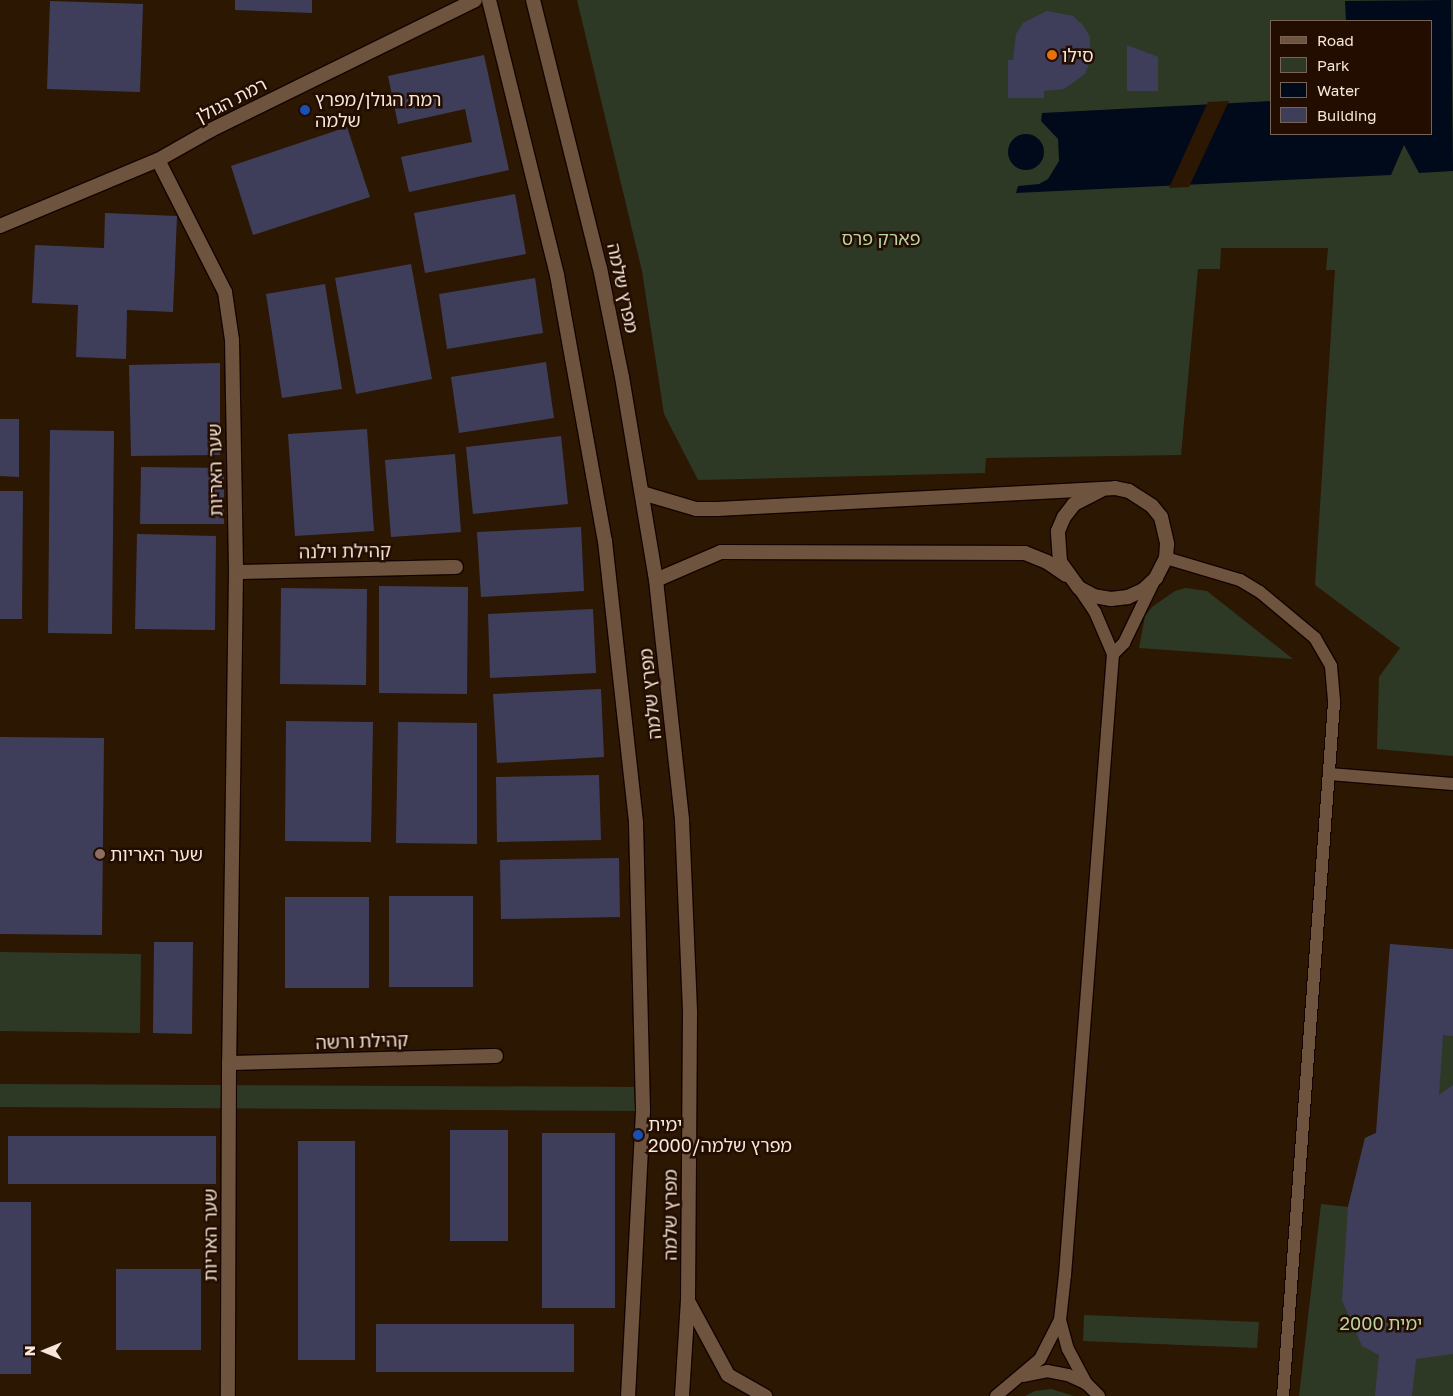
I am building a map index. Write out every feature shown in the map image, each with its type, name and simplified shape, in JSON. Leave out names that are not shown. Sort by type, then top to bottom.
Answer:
[{"type":"street","name":"רמת הגולן","points":[[0,226],[158,160],[211,130],[474,0]]},
{"type":"street","name":"מפרץ שלמה","points":[[489,0],[557,275],[600,511],[636,823],[643,1111],[628,1396]]},
{"type":"street","name":"מפרץ שלמה","points":[[532,0],[600,268],[642,493],[656,580],[682,820],[689,955],[688,1300],[682,1396]]},
{"type":"street","name":"שער האריות","points":[[158,160],[225,292],[232,340],[236,572],[229,1063],[228,1396]]},
{"type":"street","points":[[1068,576],[1057,547],[1058,531],[1074,504],[1102,490]]},
{"type":"street","points":[[642,493],[696,510],[717,510],[1102,490],[1129,491],[1152,506],[1166,530],[1166,558],[1156,578],[1128,597],[1102,598],[1079,588],[1068,576],[1046,562],[1024,553],[721,552],[656,580]]},
{"type":"street","name":"קהילת וילנה","points":[[236,572],[456,567]]},
{"type":"street","name":"קהילת ורשה","points":[[229,1063],[496,1056]]},
{"type":"street","points":[[688,1300],[728,1375],[765,1396]]},
{"type":"lane","points":[[1166,558],[1240,580],[1315,638],[1331,666],[1334,703],[1283,1396]]},
{"type":"lane","points":[[1113,654],[1124,643],[1138,610],[1156,578]]},
{"type":"lane","points":[[1079,588],[1095,612],[1113,654],[1060,1320],[1068,1349],[1087,1384],[1099,1396]]},
{"type":"lane","points":[[1329,774],[1453,784]]},
{"type":"lane","points":[[996,1396],[1040,1359],[1060,1320]]},
{"type":"lane","points":[[1012,1382],[1029,1374],[1047,1372],[1068,1375],[1087,1384]]},
{"type":"green space","name":"פארק פרס","points":[[577,0],[1453,0],[1453,756],[1377,749],[1379,677],[1400,648],[1315,585],[1335,270],[1326,270],[1328,248],[1221,248],[1220,269],[1198,269],[1181,455],[986,458],[985,473],[698,480],[664,414],[642,271]]},
{"type":"green space","points":[[1185,588],[1207,591],[1293,659],[1139,648],[1145,616],[1152,607],[1175,591]]},
{"type":"green space","name":"ימית 2000","points":[[1453,949],[1453,1396],[1299,1396],[1321,1204],[1348,1207],[1365,1138],[1376,1133]]},
{"type":"green space","points":[[0,952],[141,954],[140,1033],[0,1031]]},
{"type":"green space","points":[[0,1084],[642,1087],[643,1111],[0,1107]]},
{"type":"green space","points":[[1084,1315],[1259,1322],[1257,1348],[1083,1341]]},
{"type":"green space","points":[[1051,1389],[1074,1396],[1025,1396],[1035,1391]]},
{"type":"water","points":[[1451,0],[1453,171],[1419,173],[1404,145],[1391,175],[1016,193],[1018,186],[1039,184],[1048,179],[1059,161],[1058,139],[1041,121],[1042,113],[1270,101],[1270,135],[1433,135],[1433,20],[1346,20],[1345,1]]},
{"type":"water","points":[[1026,134],[1039,139],[1044,152],[1039,165],[1026,170],[1013,165],[1008,152],[1013,139]]},
{"type":"pier","points":[[1229,101],[1189,187],[1169,188],[1208,102]]},
{"type":"building","points":[[235,0],[312,0],[312,13],[235,10]]},
{"type":"building","points":[[50,1],[143,4],[140,92],[47,89]]},
{"type":"building","name":"סילו","points":[[1047,11],[1073,16],[1083,25],[1090,37],[1090,62],[1085,74],[1064,89],[1044,91],[1044,98],[1008,98],[1008,60],[1013,60],[1016,34],[1023,23]]},
{"type":"building","points":[[1127,45],[1158,57],[1158,91],[1127,91]]},
{"type":"building","points":[[484,55],[509,170],[409,192],[401,157],[472,142],[465,109],[398,124],[388,76]]},
{"type":"building","points":[[347,127],[370,197],[253,235],[231,166]]},
{"type":"building","points":[[515,194],[526,254],[425,273],[414,213]]},
{"type":"building","points":[[105,213],[177,216],[173,312],[127,310],[126,359],[76,357],[78,305],[32,303],[35,245],[104,248]]},
{"type":"building","points":[[411,264],[432,379],[356,394],[335,278]]},
{"type":"building","points":[[535,278],[543,333],[447,349],[439,294]]},
{"type":"building","points":[[325,284],[342,389],[282,398],[266,294]]},
{"type":"building","points":[[546,362],[554,418],[459,433],[451,377]]},
{"type":"building","points":[[220,363],[220,455],[131,456],[129,365]]},
{"type":"building","points":[[0,419],[19,419],[19,477],[0,476]]},
{"type":"building","points":[[367,429],[374,531],[295,536],[288,434]]},
{"type":"building","points":[[50,430],[114,431],[112,634],[48,633]]},
{"type":"building","points":[[561,436],[568,504],[473,514],[466,447]]},
{"type":"building","points":[[455,454],[461,532],[391,537],[385,460]]},
{"type":"building","points":[[141,467],[224,468],[224,524],[140,524]]},
{"type":"building","points":[[0,491],[23,491],[22,619],[0,619]]},
{"type":"building","points":[[581,527],[584,591],[481,597],[477,532]]},
{"type":"building","points":[[137,534],[216,536],[215,630],[135,629]]},
{"type":"building","points":[[379,586],[468,587],[467,694],[379,693]]},
{"type":"building","points":[[281,588],[367,589],[366,685],[280,684]]},
{"type":"building","points":[[593,609],[596,673],[490,678],[488,614]]},
{"type":"building","points":[[601,689],[604,757],[497,763],[493,694]]},
{"type":"building","points":[[286,721],[373,722],[371,842],[285,841]]},
{"type":"building","points":[[398,722],[477,723],[477,844],[396,843]]},
{"type":"building","points":[[0,737],[104,738],[102,935],[0,934]]},
{"type":"building","points":[[599,775],[601,840],[497,842],[496,777]]},
{"type":"building","points":[[619,858],[620,917],[501,919],[500,860]]},
{"type":"building","points":[[389,896],[473,896],[473,987],[389,987]]},
{"type":"building","points":[[285,897],[369,897],[369,988],[285,988]]},
{"type":"building","points":[[154,942],[193,942],[192,1034],[153,1033]]},
{"type":"building","name":"ימית 2000","points":[[1390,944],[1453,949],[1453,1036],[1443,1035],[1439,1095],[1453,1085],[1453,1354],[1416,1359],[1412,1396],[1375,1396],[1379,1355],[1362,1346],[1342,1300],[1348,1207],[1365,1138],[1376,1133]]},
{"type":"building","points":[[450,1130],[508,1130],[508,1241],[450,1241]]},
{"type":"building","points":[[542,1133],[615,1133],[615,1308],[542,1308]]},
{"type":"building","points":[[8,1136],[216,1136],[216,1184],[8,1184]]},
{"type":"building","points":[[298,1141],[355,1141],[355,1360],[298,1360]]},
{"type":"building","points":[[0,1202],[31,1202],[31,1374],[0,1374]]},
{"type":"building","points":[[116,1269],[201,1269],[201,1350],[116,1350]]},
{"type":"building","points":[[376,1324],[574,1324],[574,1372],[376,1372]]},
{"type":"place","name":"סילו","points":[[1052,55]]},
{"type":"place","name":"רמת הגולן/מפרץ שלמה","points":[[305,110]]},
{"type":"place","name":"שער האריות","points":[[100,854]]},
{"type":"place","name":"ימית 2000/מפרץ שלמה","points":[[638,1135]]}]
